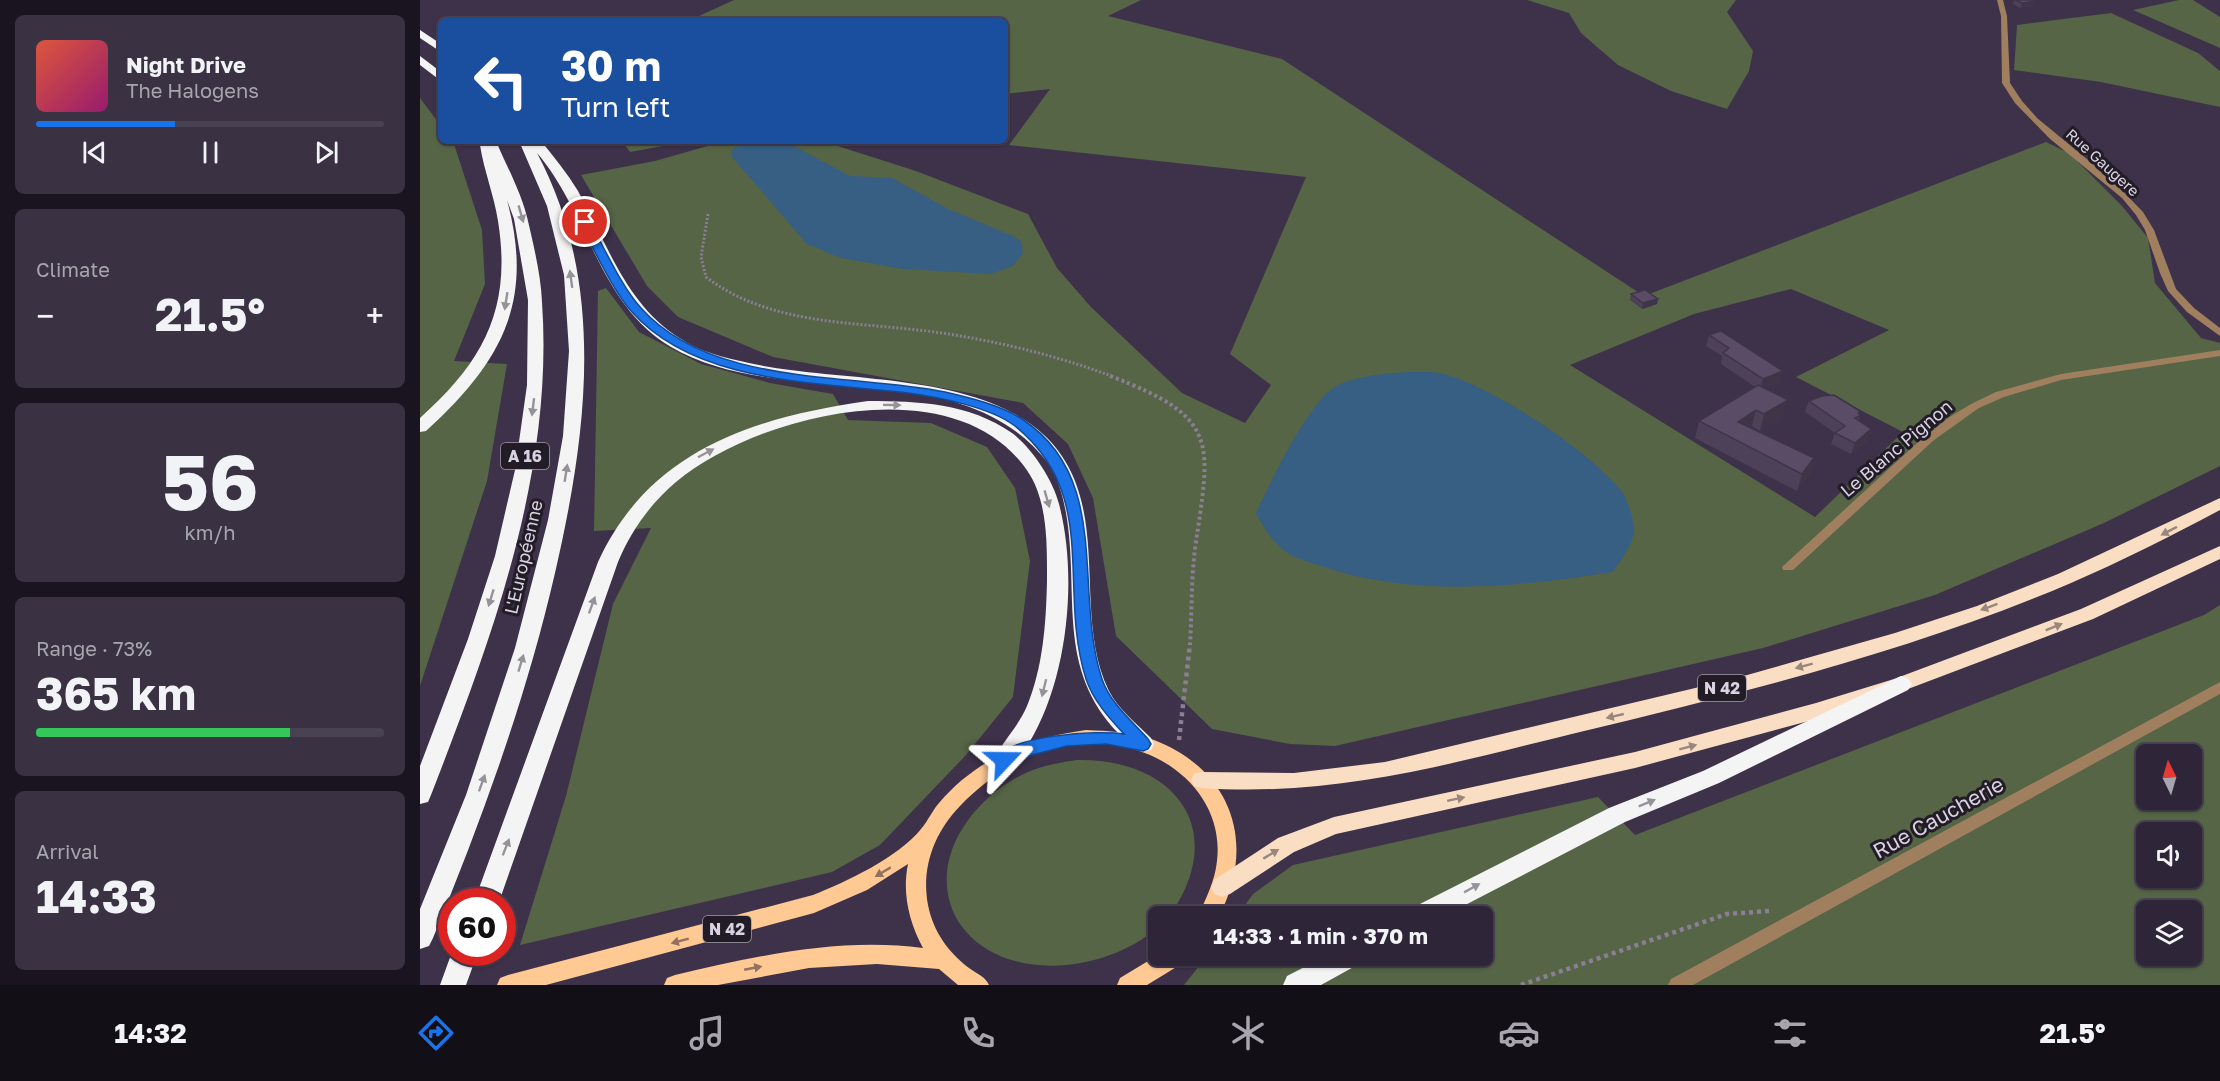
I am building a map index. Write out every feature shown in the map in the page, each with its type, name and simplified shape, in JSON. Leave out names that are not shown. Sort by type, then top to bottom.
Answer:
[{"type":"highway","points":[[420,33],[438,47]]},
{"type":"highway","points":[[420,58],[438,75]]},
{"type":"highway","points":[[420,427],[463,385],[482,362],[496,339],[503,320],[509,282],[508,247],[505,220],[490,171],[486,144]]},
{"type":"highway","name":"L'Européenne","points":[[420,795],[466,675],[502,561],[523,470],[535,391],[536,301],[529,247],[512,186],[491,144]]},
{"type":"highway","name":"L'Européenne","points":[[425,927],[505,719],[540,596],[568,458],[577,344],[571,274],[555,207],[526,144]]},
{"type":"highway","points":[[537,144],[556,166],[593,239],[629,301],[648,324],[676,343],[700,354],[746,369],[921,391],[971,402],[1004,414],[1040,441],[1065,477],[1073,501],[1078,530],[1084,633],[1094,680],[1107,705],[1143,744]]},
{"type":"highway","points":[[491,888],[552,712],[618,538],[648,498],[684,467],[734,439],[784,420],[855,407],[887,405],[932,408],[963,416],[989,427],[1016,447],[1037,472],[1048,499],[1055,542],[1054,641],[1036,712],[1020,742],[1004,760]]},
{"type":"highway","name":"N 42","points":[[1201,780],[1292,783],[1389,771],[1645,709],[1831,659],[1929,628],[2079,572],[2136,547],[2220,503]]},
{"type":"highway","points":[[1222,887],[1286,845],[1334,826],[1635,760],[1783,721],[1901,684],[2087,614],[2220,552]]},
{"type":"highway","points":[[1440,906],[1617,815],[1711,777],[1901,684]]},
{"type":"highway","points":[[453,985],[460,966]]},
{"type":"highway","points":[[1296,985],[1331,966]]},
{"type":"main road","points":[[975,984],[944,960],[922,926],[917,900],[919,860],[928,835],[942,813],[960,792],[1004,760],[1028,749],[1067,739],[1106,738],[1143,744],[1175,759],[1201,780],[1219,808],[1226,829],[1227,864],[1222,887],[1213,906]]},
{"type":"main road","name":"N 42","points":[[508,985],[814,904],[845,892],[892,867],[928,835]]},
{"type":"main road","name":"N 42","points":[[675,985],[769,965],[835,958],[895,954],[944,960]]},
{"type":"main road","points":[[1128,985],[1159,966]]},
{"type":"street","name":"Rue Gaugere","points":[[2000,0],[2004,16],[2006,83],[2012,93],[2030,115],[2125,198],[2149,230],[2169,284],[2181,299],[2220,333]]},
{"type":"street","name":"Le Blanc Pignon","points":[[1788,567],[1925,442],[1948,423],[1975,406],[2002,393],[2046,382],[2220,353]]},
{"type":"street","name":"Rue Caucherie","points":[[1677,985],[2220,687]]},
{"type":"path","points":[[1521,985],[1727,914],[1769,911],[1795,919]]},
{"type":"green space","points":[[734,0],[1141,0],[1108,16],[1282,59],[1644,296],[2046,142],[2069,153],[2122,206],[2148,238],[2155,283],[2201,338],[2220,343],[2220,466],[2104,523],[1935,595],[1763,648],[1335,746],[1290,744],[1212,729],[1116,636],[1093,498],[1068,444],[1023,403],[773,357],[678,317],[647,286],[581,175],[655,161],[714,144],[831,144],[916,171],[1028,214],[1057,268],[1091,307],[1182,393],[1245,423],[1271,385],[1230,354],[1306,177],[1009,145],[1050,89],[1008,94],[1008,18],[695,18]],"holes":[[[1791,289],[1889,330],[1796,377],[1903,432],[1815,517],[1570,365],[1694,314]]]},
{"type":"green space","points":[[1527,0],[1736,0],[1727,12],[1753,51],[1749,71],[1727,109],[1671,91],[1618,65],[1581,33],[1569,13]]},
{"type":"green space","points":[[2179,0],[2193,0],[2220,17],[2220,48],[2133,10]]},
{"type":"green space","points":[[2111,13],[2198,53],[2220,71],[2220,107],[2101,82],[2014,70],[2017,25]]},
{"type":"green space","points":[[420,98],[438,122],[438,144],[454,144],[482,230],[485,284],[454,361],[507,364],[487,481],[420,686]]},
{"type":"green space","points":[[624,144],[674,144],[630,152]]},
{"type":"green space","points":[[606,288],[639,332],[701,364],[770,383],[833,394],[848,420],[931,423],[987,447],[1015,488],[1030,561],[1013,697],[966,755],[880,845],[832,872],[520,945],[566,796],[613,604],[651,528],[594,531],[598,291]]},
{"type":"green space","points":[[2220,605],[2220,985],[1184,985],[1199,966],[1493,966],[1493,906],[1244,906],[1253,894],[1293,865],[1598,797],[1635,835],[2204,615]]},
{"type":"green space","points":[[1077,760],[1111,762],[1140,771],[1164,785],[1182,804],[1192,827],[1195,853],[1188,882],[1175,906],[1148,906],[1148,934],[1111,955],[1083,963],[1054,966],[1026,963],[999,956],[976,942],[958,921],[949,900],[947,879],[949,859],[957,839],[982,804],[1016,778],[1053,764]]},
{"type":"water","points":[[743,144],[790,144],[850,176],[892,178],[948,209],[1013,236],[1021,241],[1023,253],[1013,266],[990,274],[904,269],[841,258],[807,244],[732,157],[731,150]]},
{"type":"water","points":[[1411,372],[1444,374],[1492,394],[1566,441],[1607,476],[1624,495],[1634,527],[1630,545],[1613,572],[1503,585],[1429,586],[1392,583],[1356,576],[1302,560],[1280,547],[1256,513],[1291,443],[1315,407],[1338,385],[1374,375]]},
{"type":"building","points":[[2015,0],[2033,0],[2035,1],[2022,3]]},
{"type":"building","points":[[1645,290],[1658,299],[1643,303],[1631,294]]},
{"type":"building","points":[[1721,331],[1783,371],[1763,379],[1723,353],[1729,348],[1709,335]]},
{"type":"building","points":[[1758,385],[1788,400],[1764,414],[1756,410],[1738,422],[1814,458],[1802,474],[1699,421]]},
{"type":"building","points":[[1834,395],[1860,411],[1858,413],[1861,415],[1855,418],[1871,429],[1855,443],[1835,433],[1845,426],[1809,401],[1822,396]]},
{"type":"route","points":[[585,222],[634,309],[648,324],[687,349],[729,364],[762,372],[921,391],[971,402],[988,407],[1017,422],[1040,441],[1048,451],[1065,477],[1073,501],[1078,530],[1084,633],[1094,680],[1099,693],[1120,722],[1143,744],[1093,737],[1067,739],[1028,749],[1004,760]]}]
